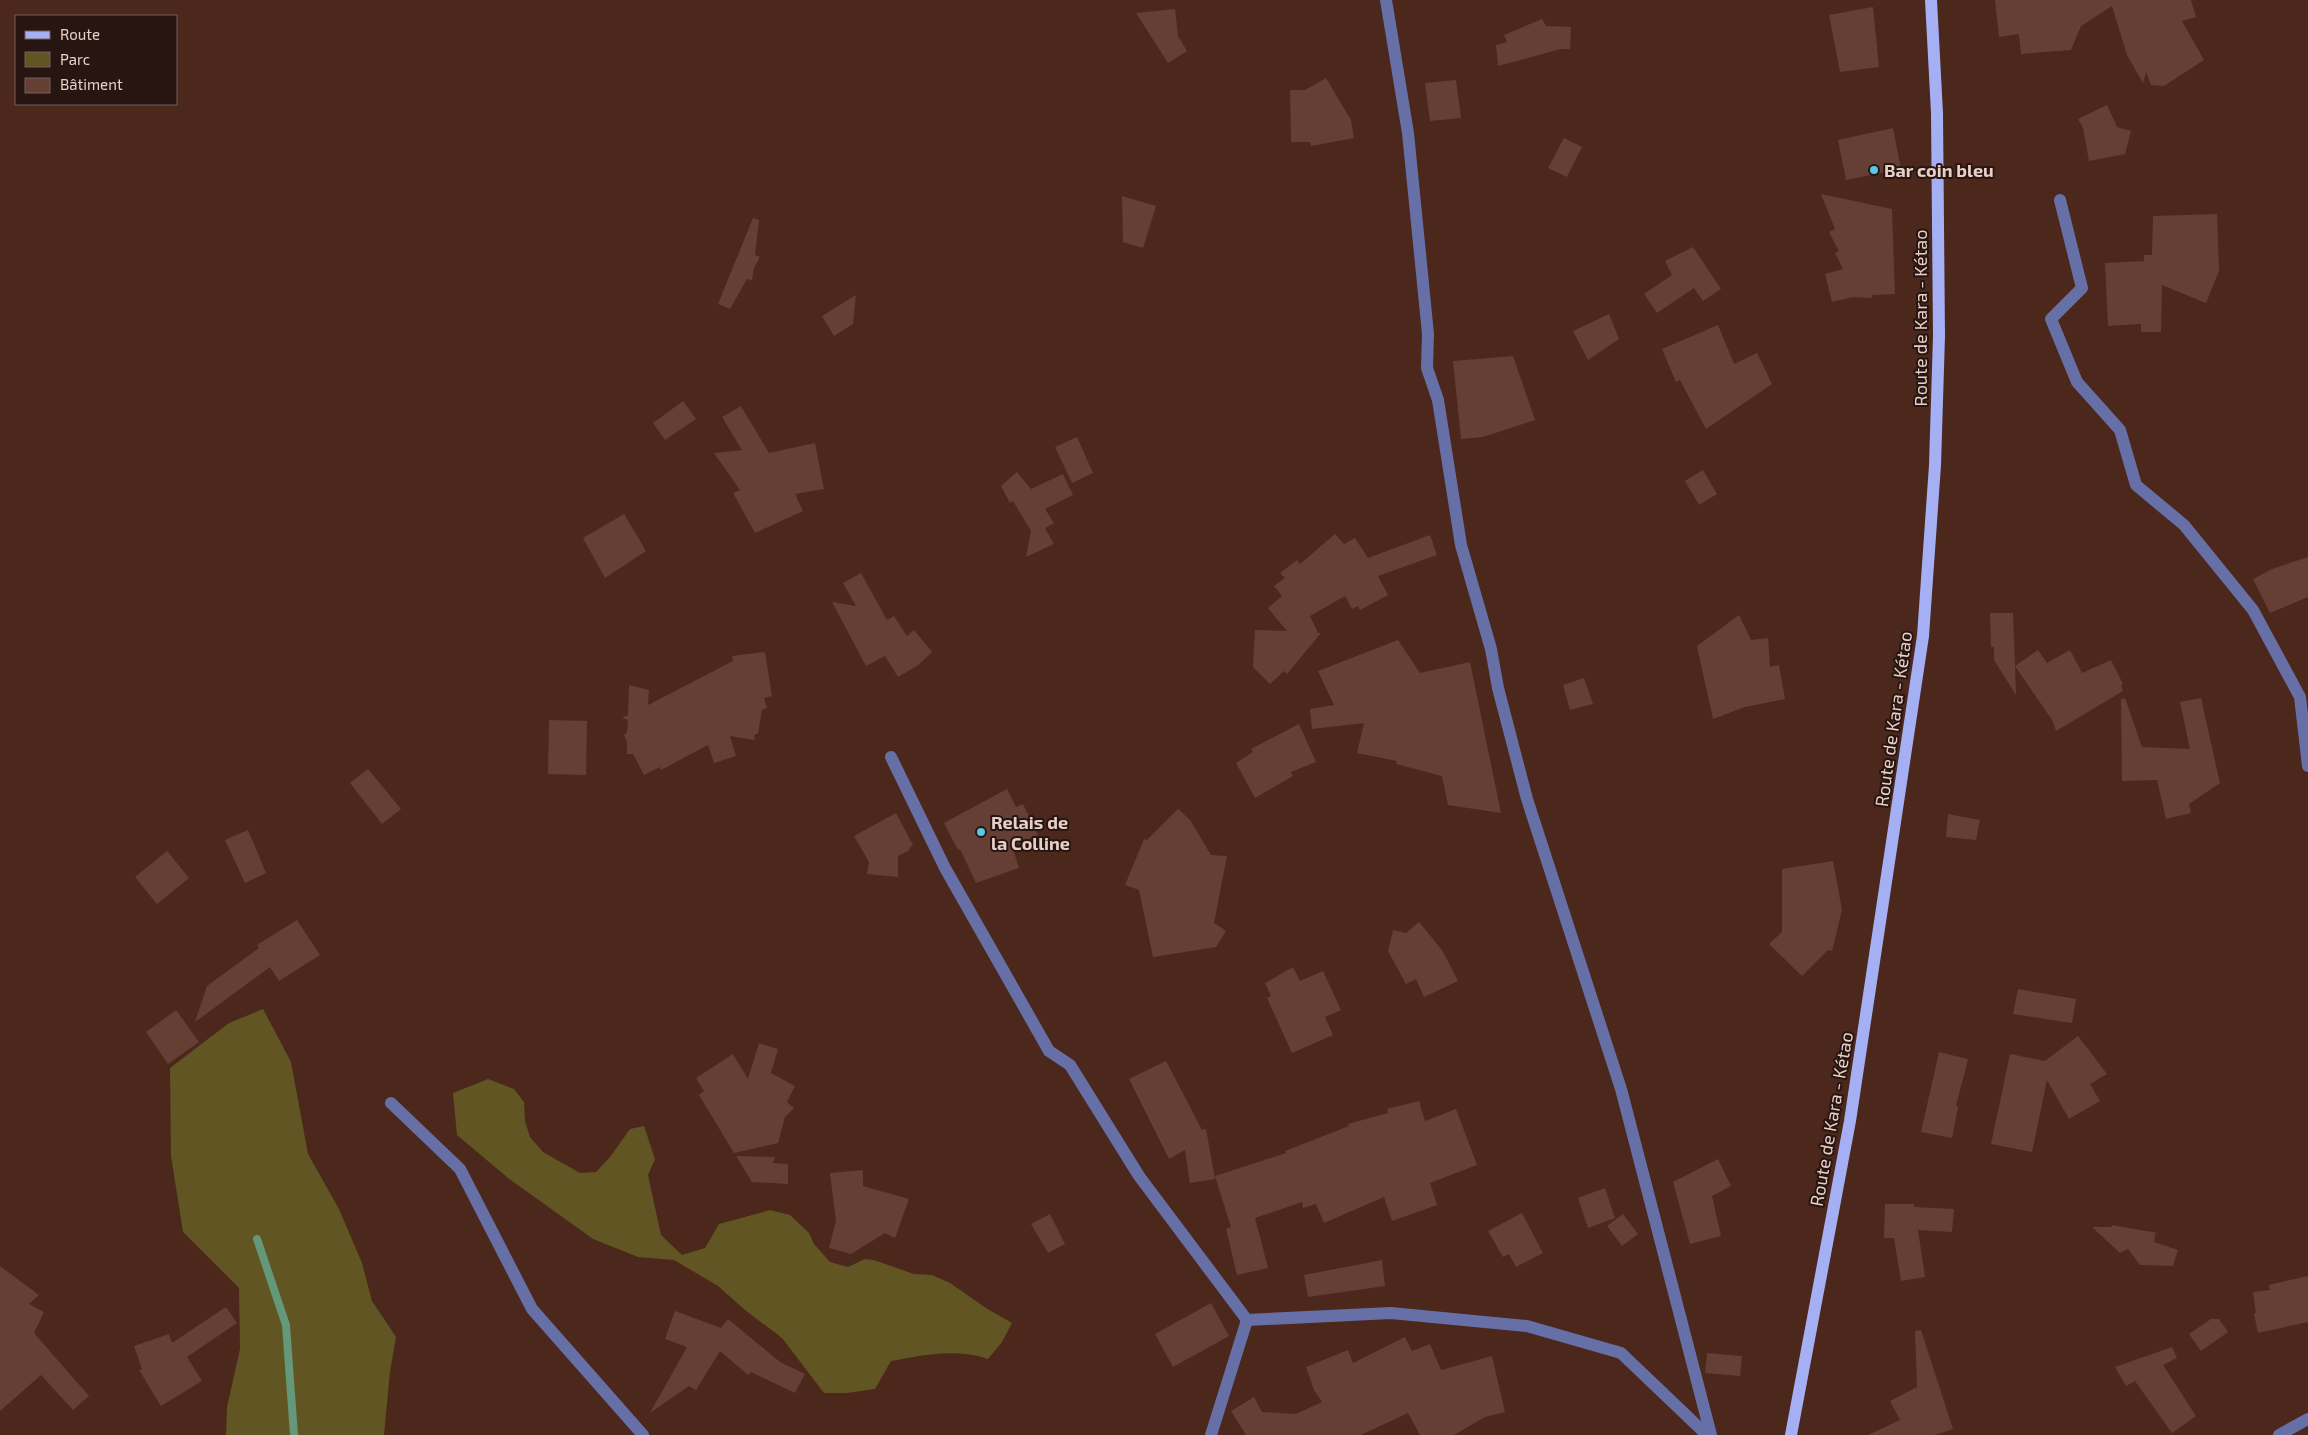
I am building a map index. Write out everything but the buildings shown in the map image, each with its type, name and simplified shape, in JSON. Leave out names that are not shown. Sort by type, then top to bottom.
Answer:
[{"type":"main road","name":"Route de Kara - Kétao","points":[[1791,1435],[1850,1121],[1923,636],[1936,465],[1939,336],[1937,113],[1931,0]]},
{"type":"street","points":[[1386,0],[1408,133],[1428,334],[1427,368],[1438,400],[1461,545],[1491,649],[1498,688],[1527,799],[1621,1089],[1711,1435]]},
{"type":"street","points":[[2060,200],[2082,288],[2051,319],[2077,382],[2120,430],[2136,485],[2184,525],[2253,610],[2300,697],[2308,766]]},
{"type":"street","points":[[891,757],[945,868],[1049,1051],[1070,1065],[1139,1176],[1248,1320]]},
{"type":"street","points":[[391,1103],[460,1169],[532,1309],[643,1435]]},
{"type":"street","points":[[1248,1320],[1391,1313],[1527,1326],[1621,1353],[1707,1435]]},
{"type":"street","points":[[1211,1435],[1248,1320]]},
{"type":"street","points":[[2279,1435],[2308,1420]]},
{"type":"green space","points":[[263,1009],[291,1062],[308,1154],[339,1209],[362,1263],[372,1301],[396,1337],[390,1372],[384,1435],[226,1435],[227,1407],[240,1349],[239,1288],[183,1232],[171,1156],[170,1068],[229,1023]]},
{"type":"green space","points":[[488,1079],[514,1089],[524,1102],[525,1121],[530,1137],[543,1152],[580,1173],[596,1172],[610,1157],[630,1129],[644,1126],[655,1159],[648,1175],[661,1235],[682,1255],[705,1248],[719,1224],[770,1210],[790,1215],[809,1233],[814,1244],[830,1262],[848,1267],[865,1259],[874,1260],[914,1274],[932,1275],[950,1283],[1012,1323],[1002,1342],[988,1359],[952,1353],[891,1361],[875,1389],[847,1393],[824,1393],[782,1338],[745,1310],[718,1286],[674,1260],[638,1257],[593,1239],[508,1178],[457,1135],[453,1093]]},
{"type":"waterway","points":[[257,1239],[286,1325],[294,1435]]},
{"type":"place","name":"Bar coin bleu","points":[[1874,170]]},
{"type":"place","name":"Relais de la Colline","points":[[981,832]]}]
